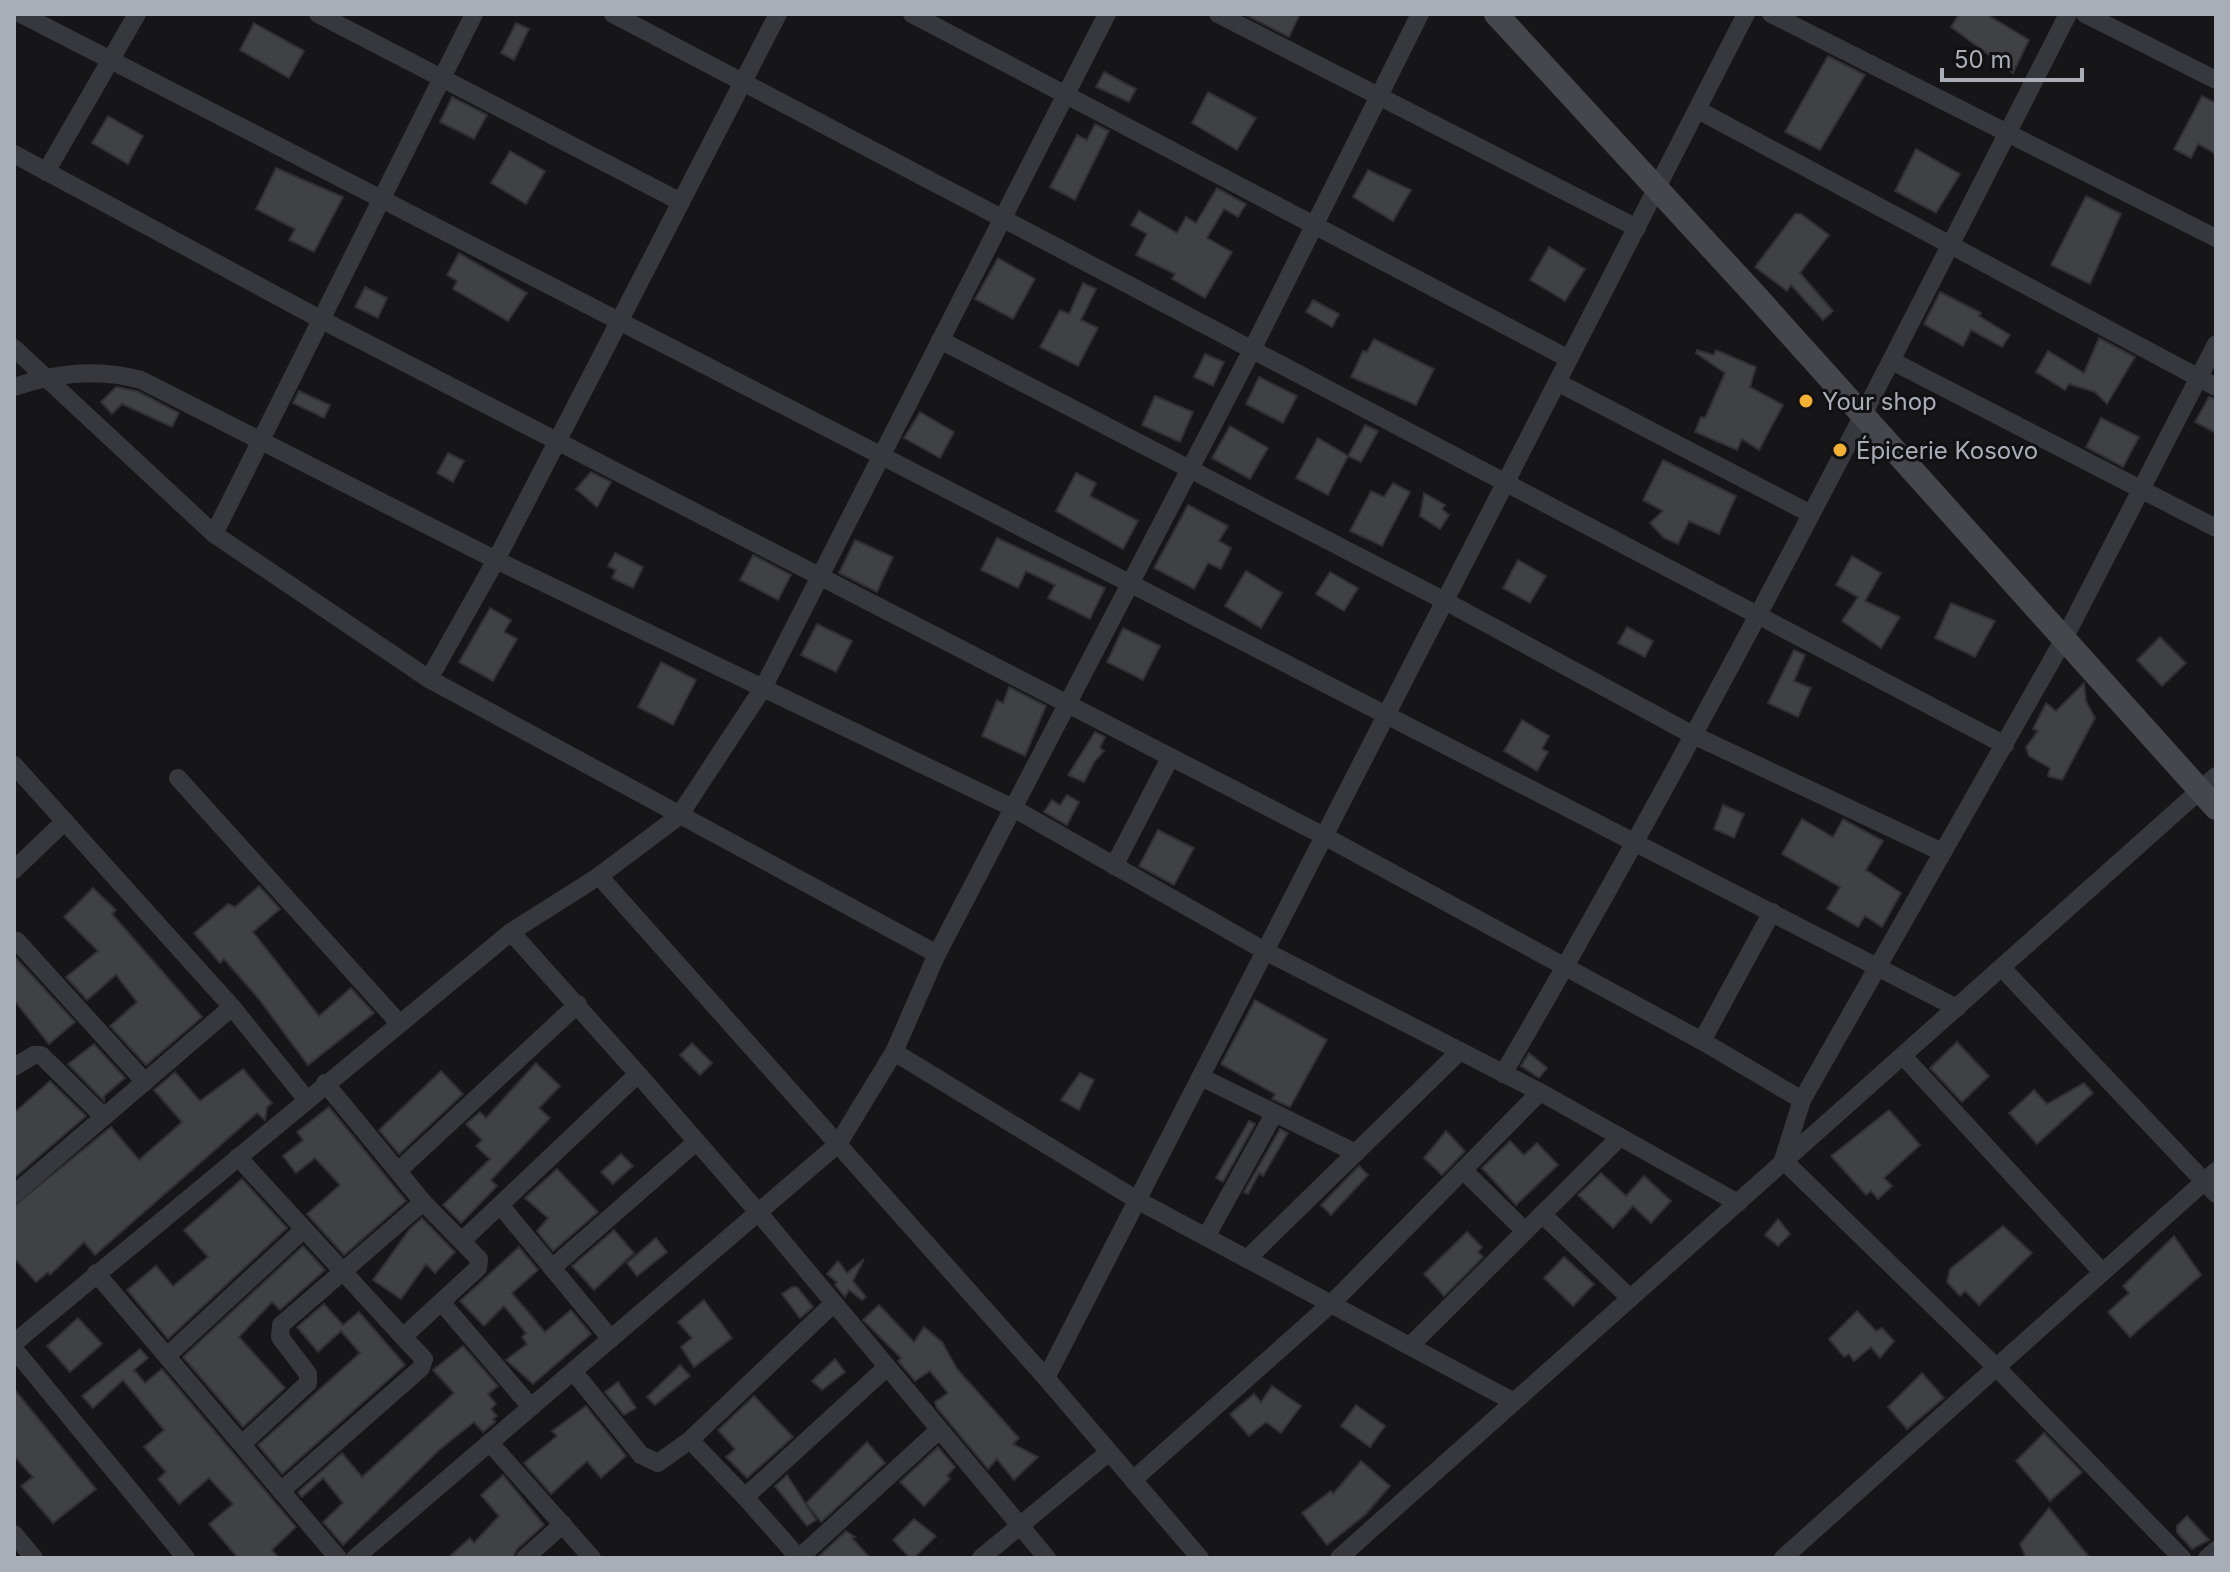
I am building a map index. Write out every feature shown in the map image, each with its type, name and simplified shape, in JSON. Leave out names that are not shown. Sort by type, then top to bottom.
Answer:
[{"type":"street","points":[[21,14],[1957,1008]]},
{"type":"street","points":[[46,172],[137,14]]},
{"type":"street","points":[[318,14],[681,202]]},
{"type":"street","points":[[214,534],[474,14]]},
{"type":"street","points":[[613,14],[2005,745]]},
{"type":"street","points":[[429,679],[496,560],[778,14]]},
{"type":"street","points":[[912,14],[1569,359]]},
{"type":"street","points":[[14,1343],[511,932],[599,876],[679,816],[763,688],[1107,14]]},
{"type":"street","points":[[1218,14],[1637,228]]},
{"type":"street","points":[[1339,1558],[1783,1160],[2002,968],[2211,792],[2064,639],[1658,188],[1496,14]]},
{"type":"street","points":[[1046,1378],[1746,14]]},
{"type":"street","points":[[1771,14],[2216,238]]},
{"type":"street","points":[[1503,1074],[1566,967],[1865,417],[2068,14]]},
{"type":"street","points":[[2085,14],[2216,80]]},
{"type":"street","points":[[355,1558],[838,1144],[894,1052],[937,954],[1252,350],[1378,96],[1412,17]]},
{"type":"street","points":[[1698,110],[2216,387]]},
{"type":"street","points":[[14,154],[320,319],[1324,836],[1702,1041],[1802,1100]]},
{"type":"street","points":[[940,340],[1445,601],[1691,734],[1942,852]]},
{"type":"street","points":[[1783,1160],[1802,1100],[2064,639],[2216,344]]},
{"type":"street","points":[[14,348],[214,534],[429,679],[937,954]]},
{"type":"street","points":[[1892,361],[2216,528]]},
{"type":"street","points":[[14,387],[46,378],[120,374],[141,380],[496,560],[1013,808],[1265,951],[1540,1092],[1738,1203]]},
{"type":"street","points":[[1557,382],[1811,514]]},
{"type":"street","points":[[1114,866],[1170,758]]},
{"type":"street","points":[[14,765],[232,1007],[307,1100]]},
{"type":"street","points":[[178,778],[399,1023]]},
{"type":"street","points":[[14,870],[65,821]]},
{"type":"street","points":[[599,876],[1046,1378],[1200,1558]]},
{"type":"street","points":[[1702,1041],[1772,912]]},
{"type":"street","points":[[511,932],[578,1004],[758,1212],[1047,1558]]},
{"type":"street","points":[[15,941],[145,1082]]},
{"type":"street","points":[[1783,1558],[1998,1369],[2102,1272],[2212,1182],[2002,968]]},
{"type":"street","points":[[398,1171],[578,1004]]},
{"type":"street","points":[[14,1194],[232,1007]]},
{"type":"street","points":[[1247,1259],[1460,1051]]},
{"type":"street","points":[[894,1052],[1137,1200],[1333,1302],[1514,1402]]},
{"type":"street","points":[[14,1067],[34,1055],[41,1055],[104,1117]]},
{"type":"street","points":[[1903,1056],[2102,1272]]},
{"type":"street","points":[[463,1240],[638,1074]]},
{"type":"street","points":[[1201,1077],[1356,1153]]},
{"type":"street","points":[[325,1083],[423,1202],[479,1259],[478,1268],[403,1337]]},
{"type":"street","points":[[1133,1480],[1333,1302],[1540,1092]]},
{"type":"street","points":[[1206,1237],[1274,1114]]},
{"type":"street","points":[[1411,1345],[1620,1137]]},
{"type":"street","points":[[552,1268],[696,1142]]},
{"type":"street","points":[[238,1157],[424,1359],[421,1368],[393,1396],[281,1491]]},
{"type":"street","points":[[1783,1160],[1998,1369],[2182,1558]]},
{"type":"street","points":[[1463,1170],[1525,1231]]},
{"type":"street","points":[[242,1444],[308,1383],[308,1374],[278,1331],[340,1271],[423,1202]]},
{"type":"street","points":[[500,1205],[611,1339]]},
{"type":"street","points":[[1542,1214],[1629,1297]]},
{"type":"street","points":[[167,1356],[303,1230]]},
{"type":"street","points":[[96,1273],[338,1558]]},
{"type":"street","points":[[442,1303],[531,1407]]},
{"type":"street","points":[[573,1371],[650,1461],[658,1463],[690,1440],[834,1303]]},
{"type":"street","points":[[14,1349],[186,1558]]},
{"type":"street","points":[[745,1497],[887,1367]]},
{"type":"street","points":[[690,1440],[798,1558],[939,1430]]},
{"type":"street","points":[[490,1443],[592,1558]]},
{"type":"street","points":[[981,1558],[1109,1452]]},
{"type":"street","points":[[525,1558],[563,1524]]},
{"type":"street","points":[[14,1534],[31,1557]]},
{"type":"street","points":[[2207,1558],[2216,1550]]},
{"type":"building","points":[[1244,14],[1300,14],[1289,37]]},
{"type":"building","points":[[1959,14],[1986,14],[2029,40],[2013,73],[1951,27]]},
{"type":"building","points":[[254,23],[304,51],[289,78],[240,50]]},
{"type":"building","points":[[516,23],[529,29],[514,60],[501,53]]},
{"type":"building","points":[[1828,56],[1865,75],[1820,150],[1785,132]]},
{"type":"building","points":[[1104,72],[1136,89],[1129,102],[1096,87]]},
{"type":"building","points":[[1208,92],[1256,118],[1237,150],[1192,123]]},
{"type":"building","points":[[2202,96],[2216,103],[2216,154],[2198,144],[2191,158],[2174,149]]},
{"type":"building","points":[[452,97],[487,115],[474,139],[440,122]]},
{"type":"building","points":[[108,116],[143,136],[128,164],[92,143]]},
{"type":"building","points":[[1095,124],[1109,131],[1075,200],[1050,187],[1077,135],[1087,140]]},
{"type":"building","points":[[1916,149],[1960,174],[1936,213],[1895,191]]},
{"type":"building","points":[[510,151],[545,171],[526,204],[491,183]]},
{"type":"building","points":[[276,168],[343,197],[314,252],[289,240],[295,229],[256,209]]},
{"type":"building","points":[[1368,170],[1411,190],[1393,221],[1353,197]]},
{"type":"building","points":[[1217,188],[1246,204],[1238,217],[1224,209],[1207,238],[1232,252],[1205,298],[1172,279],[1175,274],[1136,255],[1147,234],[1131,225],[1139,211],[1177,233],[1186,217],[1196,223]]},
{"type":"building","points":[[2086,196],[2121,214],[2090,284],[2051,265]]},
{"type":"building","points":[[1795,214],[1801,214],[1829,235],[1800,273],[1833,311],[1823,320],[1791,285],[1787,291],[1755,267]]},
{"type":"building","points":[[1549,247],[1585,269],[1565,301],[1530,280]]},
{"type":"building","points":[[459,253],[527,293],[508,321],[453,289],[457,281],[447,275]]},
{"type":"building","points":[[998,258],[1035,279],[1013,319],[975,299]]},
{"type":"building","points":[[1083,283],[1096,289],[1081,320],[1098,328],[1078,366],[1040,347],[1060,310],[1069,314]]},
{"type":"building","points":[[365,287],[387,298],[378,318],[355,307]]},
{"type":"building","points":[[1940,292],[1981,313],[1979,316],[2010,335],[2002,347],[1971,330],[1963,346],[1924,324]]},
{"type":"building","points":[[1313,300],[1339,314],[1332,327],[1306,312]]},
{"type":"building","points":[[2099,338],[2135,357],[2107,404],[2095,392],[2069,384],[2065,390],[2036,372],[2048,351],[2084,373]]},
{"type":"building","points":[[1374,339],[1434,369],[1416,405],[1351,377],[1363,351],[1367,352]]},
{"type":"building","points":[[1697,350],[1714,355],[1716,350],[1756,367],[1750,387],[1783,405],[1759,450],[1742,439],[1737,450],[1695,432],[1701,417],[1705,418],[1725,373],[1696,353]]},
{"type":"building","points":[[1205,354],[1224,362],[1213,386],[1194,377]]},
{"type":"building","points":[[1259,377],[1297,396],[1283,423],[1246,404]]},
{"type":"building","points":[[116,387],[137,391],[179,413],[172,427],[122,404],[112,414],[101,402]]},
{"type":"building","points":[[299,391],[330,405],[324,418],[293,403]]},
{"type":"building","points":[[1155,396],[1193,412],[1180,442],[1142,425]]},
{"type":"building","points":[[2209,397],[2216,399],[2216,433],[2195,422]]},
{"type":"building","points":[[920,412],[954,432],[940,458],[904,438]]},
{"type":"building","points":[[2101,418],[2139,437],[2123,467],[2086,447]]},
{"type":"building","points":[[1365,425],[1378,431],[1361,462],[1348,456]]},
{"type":"building","points":[[1230,426],[1268,448],[1250,479],[1212,458]]},
{"type":"building","points":[[1318,438],[1348,456],[1328,495],[1296,478]]},
{"type":"building","points":[[448,453],[464,461],[453,482],[437,473]]},
{"type":"building","points":[[1663,460],[1736,496],[1719,534],[1689,521],[1678,544],[1664,538],[1650,523],[1663,511],[1643,500]]},
{"type":"building","points":[[591,472],[611,482],[597,507],[576,489]]},
{"type":"building","points":[[1076,473],[1096,483],[1090,496],[1138,521],[1123,549],[1056,511]]},
{"type":"building","points":[[1393,483],[1410,492],[1382,546],[1350,531],[1371,491],[1384,497]]},
{"type":"building","points":[[1424,493],[1445,505],[1442,509],[1449,515],[1440,529],[1420,516]]},
{"type":"building","points":[[1188,505],[1228,526],[1219,541],[1231,548],[1221,569],[1208,563],[1194,589],[1154,568]]},
{"type":"building","points":[[997,538],[1105,588],[1090,619],[1048,598],[1055,585],[1026,571],[1018,588],[981,570]]},
{"type":"building","points":[[855,540],[893,557],[877,592],[839,573]]},
{"type":"building","points":[[615,553],[643,567],[633,588],[612,578],[616,570],[608,566]]},
{"type":"building","points":[[753,555],[791,575],[778,600],[740,580]]},
{"type":"building","points":[[1852,556],[1881,573],[1865,601],[1900,617],[1881,648],[1842,621],[1858,597],[1836,585]]},
{"type":"building","points":[[1518,560],[1546,576],[1530,603],[1503,588]]},
{"type":"building","points":[[1246,571],[1282,593],[1261,628],[1225,606]]},
{"type":"building","points":[[1330,572],[1358,588],[1344,611],[1316,594]]},
{"type":"building","points":[[1951,603],[1995,621],[1975,657],[1935,638]]},
{"type":"building","points":[[490,608],[511,620],[504,632],[517,639],[493,681],[459,662]]},
{"type":"building","points":[[817,624],[852,641],[836,672],[801,655]]},
{"type":"building","points":[[1627,627],[1653,641],[1645,657],[1618,643]]},
{"type":"building","points":[[1123,628],[1160,646],[1143,680],[1107,662]]},
{"type":"building","points":[[2160,637],[2186,663],[2162,686],[2137,660]]},
{"type":"building","points":[[1794,650],[1805,655],[1794,681],[1811,688],[1798,717],[1768,703]]},
{"type":"building","points":[[661,662],[696,680],[673,725],[638,707]]},
{"type":"building","points":[[2084,683],[2086,701],[2095,718],[2062,780],[2048,776],[2050,768],[2029,756],[2026,747],[2038,731],[2033,729],[2046,703],[2056,711]]},
{"type":"building","points":[[1009,687],[1046,706],[1025,756],[982,736],[997,700],[1003,703]]},
{"type":"building","points":[[1522,720],[1549,736],[1542,749],[1548,752],[1537,771],[1504,751]]},
{"type":"building","points":[[1095,732],[1105,737],[1100,748],[1104,751],[1094,762],[1084,782],[1068,775]]},
{"type":"building","points":[[1067,795],[1079,802],[1067,825],[1044,812],[1052,800],[1060,805]]},
{"type":"building","points":[[1723,805],[1744,814],[1734,838],[1714,829]]},
{"type":"building","points":[[1802,819],[1833,837],[1843,819],[1883,841],[1866,870],[1901,893],[1882,927],[1865,916],[1858,927],[1827,909],[1840,887],[1782,854]]},
{"type":"building","points":[[1158,830],[1194,848],[1174,885],[1139,866]]},
{"type":"building","points":[[259,886],[280,909],[253,932],[319,1016],[351,988],[374,1013],[308,1065],[258,998],[224,959],[220,963],[194,933],[228,904],[235,907]]},
{"type":"building","points":[[93,888],[116,910],[112,914],[202,1017],[146,1065],[110,1026],[137,1002],[116,975],[87,1000],[66,977],[98,951],[64,917]]},
{"type":"building","points":[[14,956],[75,1022],[49,1044],[14,1000]]},
{"type":"building","points":[[1255,1000],[1327,1040],[1290,1107],[1272,1099],[1275,1094],[1221,1064]]},
{"type":"building","points":[[1957,1042],[1989,1076],[1962,1102],[1930,1068]]},
{"type":"building","points":[[692,1043],[712,1063],[700,1075],[680,1055]]},
{"type":"building","points":[[94,1044],[125,1078],[104,1096],[104,1101],[68,1064]]},
{"type":"building","points":[[1529,1053],[1547,1068],[1539,1078],[1521,1066]]},
{"type":"building","points":[[536,1063],[560,1086],[539,1108],[550,1118],[491,1180],[497,1186],[461,1223],[443,1205],[490,1159],[476,1146],[482,1140],[466,1124],[480,1112],[486,1118]]},
{"type":"building","points":[[243,1069],[272,1103],[267,1107],[265,1120],[257,1113],[95,1255],[84,1242],[50,1275],[48,1272],[36,1282],[14,1258],[14,1206],[111,1127],[139,1160],[182,1122],[154,1090],[175,1072],[200,1101]]},
{"type":"building","points":[[441,1071],[463,1094],[399,1154],[379,1130]]},
{"type":"building","points":[[1080,1073],[1094,1080],[1079,1110],[1061,1100]]},
{"type":"building","points":[[50,1081],[86,1116],[14,1178],[14,1113]]},
{"type":"building","points":[[2084,1083],[2093,1093],[2037,1144],[2009,1113],[2034,1090],[2047,1104]]},
{"type":"building","points":[[329,1107],[406,1201],[344,1255],[307,1214],[340,1185],[315,1158],[296,1173],[283,1156],[303,1140],[297,1132]]},
{"type":"building","points":[[1889,1110],[1920,1145],[1884,1178],[1892,1186],[1878,1199],[1871,1191],[1866,1195],[1831,1156]]},
{"type":"building","points":[[1249,1121],[1255,1124],[1223,1182],[1216,1178]]},
{"type":"building","points":[[1280,1129],[1288,1133],[1263,1176],[1259,1173],[1248,1194],[1244,1192]]},
{"type":"building","points":[[1446,1131],[1465,1151],[1442,1175],[1424,1158]]},
{"type":"building","points":[[1510,1141],[1524,1155],[1537,1143],[1558,1165],[1516,1205],[1482,1168]]},
{"type":"building","points":[[621,1154],[633,1166],[613,1184],[601,1172]]},
{"type":"building","points":[[1359,1166],[1368,1175],[1331,1215],[1321,1205]]},
{"type":"building","points":[[557,1169],[598,1212],[553,1251],[537,1231],[548,1218],[525,1198]]},
{"type":"building","points":[[1601,1173],[1626,1196],[1644,1176],[1671,1201],[1651,1223],[1633,1206],[1613,1228],[1578,1195]]},
{"type":"building","points":[[242,1179],[287,1228],[168,1339],[127,1290],[156,1266],[173,1286],[208,1257],[184,1230]]},
{"type":"building","points":[[422,1218],[455,1252],[435,1273],[426,1264],[401,1299],[373,1280],[409,1230]]},
{"type":"building","points":[[1778,1219],[1790,1234],[1778,1246],[1765,1235]]},
{"type":"building","points":[[2003,1226],[2032,1253],[1979,1305],[1965,1291],[1960,1296],[1947,1282],[1950,1269]]},
{"type":"building","points":[[614,1230],[634,1253],[594,1290],[572,1266]]},
{"type":"building","points":[[1467,1232],[1482,1247],[1478,1252],[1483,1257],[1444,1296],[1424,1274]]},
{"type":"building","points":[[2174,1236],[2201,1275],[2130,1337],[2108,1312],[2129,1293],[2123,1286]]},
{"type":"building","points":[[656,1238],[667,1252],[637,1276],[627,1263]]},
{"type":"building","points":[[303,1246],[325,1270],[280,1310],[272,1302],[239,1337],[285,1388],[243,1427],[183,1357]]},
{"type":"building","points":[[519,1247],[538,1270],[512,1293],[545,1332],[571,1310],[591,1334],[533,1384],[506,1360],[527,1344],[522,1337],[526,1333],[504,1306],[484,1326],[460,1301]]},
{"type":"building","points":[[1564,1257],[1594,1284],[1573,1306],[1544,1278]]},
{"type":"building","points":[[864,1259],[853,1281],[866,1297],[862,1300],[849,1290],[845,1297],[835,1285],[837,1282],[827,1274],[838,1261],[847,1273]]},
{"type":"building","points":[[797,1287],[813,1307],[800,1318],[782,1294]]},
{"type":"building","points":[[704,1300],[732,1338],[694,1367],[681,1347],[692,1338],[678,1322]]},
{"type":"building","points":[[324,1304],[343,1325],[359,1312],[405,1365],[282,1474],[258,1445],[360,1353],[341,1331],[318,1352],[297,1327]]},
{"type":"building","points":[[879,1305],[914,1342],[924,1327],[942,1342],[957,1369],[1019,1438],[1013,1444],[1038,1457],[1014,1480],[997,1459],[988,1469],[937,1408],[935,1402],[948,1393],[930,1371],[915,1381],[898,1361],[901,1358],[863,1320]]},
{"type":"building","points":[[1857,1311],[1876,1331],[1882,1328],[1894,1341],[1880,1358],[1871,1347],[1854,1361],[1849,1354],[1844,1357],[1829,1339]]},
{"type":"building","points":[[78,1318],[102,1344],[70,1372],[47,1346]]},
{"type":"building","points":[[463,1346],[498,1386],[488,1394],[496,1404],[491,1409],[497,1416],[493,1419],[495,1422],[483,1432],[474,1422],[439,1450],[343,1545],[323,1522],[343,1503],[323,1478],[302,1497],[298,1492],[342,1453],[362,1477],[454,1393],[433,1370]]},
{"type":"building","points":[[140,1349],[148,1358],[134,1370],[145,1383],[162,1369],[296,1527],[272,1550],[279,1558],[238,1558],[209,1524],[233,1504],[209,1478],[179,1504],[158,1479],[166,1472],[144,1447],[164,1430],[123,1380],[93,1408],[82,1396]]},
{"type":"building","points":[[835,1359],[845,1372],[822,1390],[812,1381]]},
{"type":"building","points":[[680,1365],[690,1376],[655,1405],[647,1397]]},
{"type":"building","points":[[1922,1373],[1944,1398],[1907,1429],[1888,1407]]},
{"type":"building","points":[[618,1382],[636,1408],[624,1415],[605,1392]]},
{"type":"building","points":[[1272,1386],[1301,1406],[1281,1433],[1266,1422],[1249,1436],[1230,1414],[1254,1394],[1261,1402]]},
{"type":"building","points":[[14,1389],[96,1489],[53,1523],[21,1486],[33,1477],[14,1456]]},
{"type":"building","points":[[754,1396],[793,1437],[747,1478],[726,1457],[735,1449],[718,1430]]},
{"type":"building","points":[[1356,1405],[1385,1426],[1370,1447],[1341,1426]]},
{"type":"building","points":[[586,1406],[626,1456],[601,1478],[587,1461],[551,1494],[524,1463],[557,1436],[552,1431]]},
{"type":"building","points":[[2044,1433],[2082,1472],[2050,1501],[2016,1461]]},
{"type":"building","points":[[867,1442],[885,1463],[821,1522],[806,1503]]},
{"type":"building","points":[[938,1447],[955,1467],[947,1476],[950,1479],[924,1506],[900,1482]]},
{"type":"building","points":[[1361,1461],[1390,1486],[1365,1515],[1327,1545],[1302,1513],[1331,1491],[1333,1494]]},
{"type":"building","points":[[503,1475],[544,1525],[517,1549],[513,1558],[448,1558],[470,1538],[474,1543],[499,1516],[481,1495]]},
{"type":"building","points":[[787,1475],[816,1520],[807,1526],[775,1486]]},
{"type":"building","points":[[2049,1508],[2090,1558],[2026,1558],[2020,1544]]},
{"type":"building","points":[[2187,1516],[2209,1540],[2192,1549],[2177,1532],[2177,1526]]},
{"type":"building","points":[[914,1519],[936,1536],[914,1558],[910,1558],[893,1540]]},
{"type":"building","points":[[846,1531],[855,1537],[852,1538],[870,1558],[817,1558]]},
{"type":"place","name":"Your shop","points":[[1806,401]]},
{"type":"place","name":"Épicerie Kosovo","points":[[1840,450]]}]
